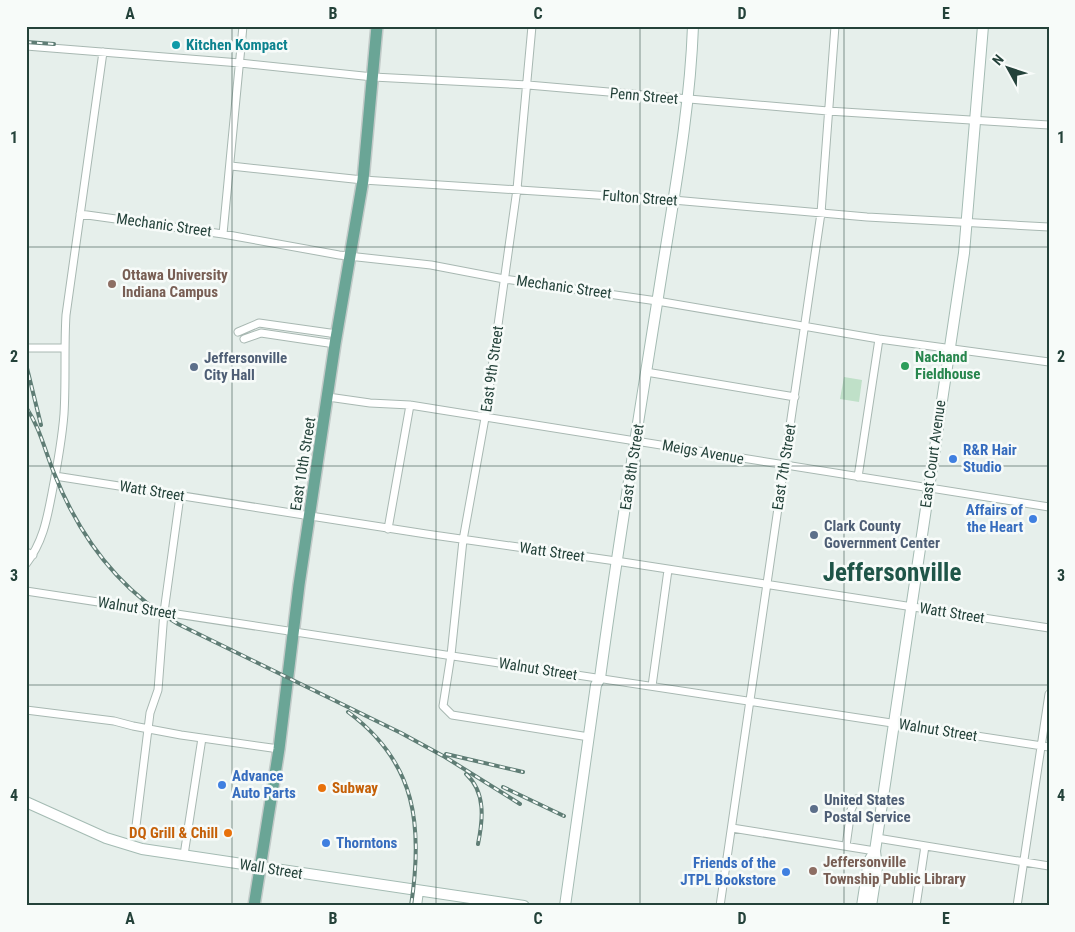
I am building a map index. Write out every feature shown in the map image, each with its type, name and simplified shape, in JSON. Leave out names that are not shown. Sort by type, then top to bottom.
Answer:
[{"type":"main road","name":"East 10th Street","points":[[254,906],[279,749],[293,632],[336,339],[363,180],[377,26]]},
{"type":"street","points":[[223,234],[243,26]]},
{"type":"street","name":"East 9th Street","points":[[532,26],[528,86],[517,189],[485,418],[463,540],[451,655],[443,700],[445,710],[452,715],[589,736]]},
{"type":"street","name":"East 8th Street","points":[[565,906],[596,685],[600,678],[616,561],[673,200],[693,26]]},
{"type":"street","name":"East 7th Street","points":[[720,906],[821,213],[835,26]]},
{"type":"street","name":"East Court Avenue","points":[[871,906],[877,868],[876,838],[967,224],[977,121],[983,26]]},
{"type":"street","name":"Penn Street","points":[[26,46],[240,63],[373,77],[528,86],[828,111],[1049,125]]},
{"type":"street","points":[[27,564],[30,554],[44,533],[55,476],[64,413],[64,348],[80,214],[103,52]]},
{"type":"street","name":"Fulton Street","points":[[231,166],[363,180],[673,200],[967,224],[1049,226]]},
{"type":"street","name":"Mechanic Street","points":[[80,214],[223,234],[349,256],[431,265],[504,279],[657,301],[879,339],[1049,362]]},
{"type":"street","points":[[238,332],[259,323],[336,339]]},
{"type":"street","points":[[244,339],[261,333],[336,339]]},
{"type":"street","points":[[858,477],[879,339]]},
{"type":"street","points":[[26,348],[64,348]]},
{"type":"street","points":[[646,372],[794,397]]},
{"type":"street","name":"Meigs Avenue","points":[[328,397],[370,403],[410,405],[1049,507]]},
{"type":"street","points":[[388,529],[410,405]]},
{"type":"street","name":"Watt Street","points":[[55,476],[388,529],[616,561],[1049,628]]},
{"type":"street","points":[[136,826],[150,713],[158,690],[164,612],[180,496]]},
{"type":"street","points":[[652,686],[668,570]]},
{"type":"street","name":"Walnut Street","points":[[26,591],[1049,747]]},
{"type":"street","points":[[1017,906],[1049,694]]},
{"type":"street","points":[[26,710],[114,720],[202,738],[279,749]]},
{"type":"street","points":[[184,856],[202,738]]},
{"type":"street","points":[[846,846],[851,810],[856,799],[882,802]]},
{"type":"street","name":"Wall Street","points":[[26,802],[115,842],[184,856],[524,906]]},
{"type":"street","points":[[732,828],[875,851]]},
{"type":"street","points":[[876,838],[1049,866]]},
{"type":"street","points":[[916,906],[924,846]]},
{"type":"street","name":"East Court Avenue","points":[[862,906],[869,860],[875,851]]},
{"type":"street","points":[[416,906],[418,891]]},
{"type":"green space","points":[[844,377],[862,380],[859,402],[840,399]]},
{"type":"railway","points":[[26,42],[54,44]]},
{"type":"railway","points":[[26,364],[41,425]]},
{"type":"railway","points":[[26,407],[35,423],[64,496],[76,518],[103,559],[137,595],[178,624],[401,733],[445,757],[520,804]]},
{"type":"railway","points":[[348,712],[371,732],[389,753],[401,775],[410,798],[415,823],[416,849],[411,906]]},
{"type":"railway","points":[[446,754],[523,772]]},
{"type":"railway","points":[[466,774],[477,789],[480,798],[482,816],[478,844]]},
{"type":"railway","points":[[503,787],[564,816]]},
{"type":"place","name":"Kitchen Kompact","points":[[176,45]]},
{"type":"place","name":"Ottawa University Indiana Campus","points":[[112,284]]},
{"type":"place","name":"Nachand Fieldhouse","points":[[905,366]]},
{"type":"place","name":"Jeffersonville City Hall","points":[[194,367]]},
{"type":"place","name":"R&R Hair Studio","points":[[953,459]]},
{"type":"place","name":"Affairs of the Heart","points":[[1033,519]]},
{"type":"place","name":"Clark County Government Center","points":[[814,535]]},
{"type":"place","name":"Advance Auto Parts","points":[[222,785]]},
{"type":"place","name":"Subway","points":[[322,788]]},
{"type":"place","name":"United States Postal Service","points":[[814,809]]},
{"type":"place","name":"DQ Grill & Chill","points":[[228,833]]},
{"type":"place","name":"Thorntons","points":[[326,843]]},
{"type":"place","name":"Jeffersonville Township Public Library","points":[[813,871]]},
{"type":"place","name":"Friends of the JTPL Bookstore","points":[[786,872]]},
{"type":"district","name":"Jeffersonville","points":[[892,572]]}]
